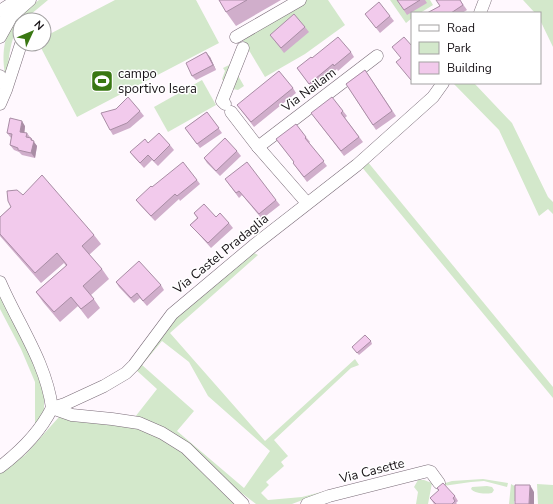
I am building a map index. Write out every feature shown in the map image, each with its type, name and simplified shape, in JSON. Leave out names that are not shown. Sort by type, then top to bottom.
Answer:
[{"type":"street","points":[[0,12],[17,0]]},
{"type":"street","points":[[16,12],[30,0]]},
{"type":"street","points":[[236,37],[300,0]]},
{"type":"street","points":[[480,12],[485,0]]},
{"type":"street","points":[[0,24],[12,16]]},
{"type":"street","points":[[0,37],[12,17]]},
{"type":"street","points":[[243,48],[222,101],[258,147],[307,203]]},
{"type":"street","points":[[0,104],[18,52]]},
{"type":"street","name":"Via Nailam","points":[[258,147],[377,56]]},
{"type":"street","points":[[0,76],[0,83]]},
{"type":"street","name":"Via Castel Pradaglia","points":[[50,413],[65,404],[104,386],[126,373],[134,365],[172,314],[216,276],[357,165],[434,97],[442,84]]},
{"type":"street","points":[[0,282],[43,370],[50,391],[50,413],[30,441],[15,456],[0,467]]},
{"type":"street","points":[[50,413],[139,423],[162,433],[186,448],[243,504]]},
{"type":"street","name":"Via Casette","points":[[307,504],[329,496],[428,471],[431,472],[439,483]]},
{"type":"green space","points":[[39,0],[48,0],[34,12],[23,12]]},
{"type":"green space","name":"campo sportivo Isera","points":[[115,0],[196,0],[219,43],[77,117],[43,52],[52,52],[52,33]]},
{"type":"green space","points":[[304,0],[328,0],[345,25],[305,54],[265,77],[241,37]]},
{"type":"green space","points":[[390,0],[430,0],[433,5],[422,12],[411,12],[411,19],[406,23]]},
{"type":"green space","points":[[523,0],[553,0],[553,47],[541,22],[541,12],[534,12]]},
{"type":"green space","points":[[12,24],[12,41],[8,71],[5,74],[4,46]]},
{"type":"green space","points":[[239,60],[236,72],[244,86],[238,90],[228,88],[222,79],[225,71],[223,68]]},
{"type":"green space","points":[[202,80],[216,105],[168,132],[154,107]]},
{"type":"green space","points":[[454,84],[475,84],[512,123],[548,197],[553,202],[553,214],[548,209],[539,216],[499,130]]},
{"type":"green space","points":[[367,161],[553,387],[553,398],[361,166]]},
{"type":"green space","points":[[252,252],[258,255],[170,333],[265,441],[355,359],[359,365],[351,368],[274,440],[288,456],[281,462],[284,466],[266,482],[269,485],[261,493],[268,500],[302,497],[329,490],[292,504],[256,504],[235,488],[197,452],[135,417],[157,389],[135,369],[165,327]],"holes":[[[162,341],[189,362],[208,396],[270,451],[244,488],[177,431],[194,411],[142,365]]]},
{"type":"green space","points":[[0,293],[44,386],[44,410],[41,419],[35,427],[35,382],[21,349],[0,309]]},
{"type":"green space","points":[[59,417],[142,428],[185,453],[236,504],[0,504],[0,473],[25,455]]},
{"type":"green space","points":[[483,479],[508,483],[507,487],[484,481],[443,486],[442,484],[452,481]]},
{"type":"green space","points":[[418,480],[424,480],[432,483],[428,504],[416,504],[418,492],[414,487]]},
{"type":"green space","points":[[511,484],[518,488],[517,502],[514,501],[514,504],[509,504]]},
{"type":"green space","points":[[537,484],[553,485],[553,504],[538,504]]},
{"type":"green space","points":[[472,487],[492,487],[494,490],[492,493],[478,493],[471,489]]},
{"type":"building","points":[[219,0],[247,0],[226,12]]},
{"type":"building","points":[[397,0],[420,0],[404,10]]},
{"type":"building","points":[[436,0],[460,0],[463,5],[452,12],[429,12],[440,6]]},
{"type":"building","points":[[379,2],[390,16],[376,28],[365,14]]},
{"type":"building","points":[[294,14],[305,27],[281,48],[270,35]]},
{"type":"building","points":[[338,37],[351,52],[334,66],[333,64],[309,84],[297,68]]},
{"type":"building","points":[[404,37],[411,45],[411,80],[396,62],[401,58],[392,47]]},
{"type":"building","points":[[206,52],[213,65],[192,76],[186,63]]},
{"type":"building","points":[[365,70],[392,111],[373,125],[346,84]]},
{"type":"building","points":[[279,71],[293,88],[251,122],[237,105]]},
{"type":"building","points":[[128,97],[140,111],[127,123],[110,130],[101,113],[116,109]]},
{"type":"building","points":[[332,97],[343,111],[341,113],[359,137],[341,151],[311,113]]},
{"type":"building","points":[[207,112],[219,128],[197,144],[185,128]]},
{"type":"building","points":[[10,118],[22,121],[20,132],[27,133],[26,137],[31,138],[31,140],[34,141],[31,153],[18,150],[18,148],[10,145],[12,134],[7,133]]},
{"type":"building","points":[[296,124],[306,137],[305,138],[324,161],[304,177],[276,139]]},
{"type":"building","points":[[159,133],[170,145],[154,161],[148,155],[140,163],[130,152],[145,139],[148,143]]},
{"type":"building","points":[[225,138],[237,151],[216,171],[204,158]]},
{"type":"building","points":[[183,162],[197,180],[177,196],[175,194],[151,216],[136,200],[151,186],[152,187]]},
{"type":"building","points":[[247,162],[276,200],[259,214],[239,191],[236,193],[225,179]]},
{"type":"building","points":[[42,175],[94,235],[82,246],[102,269],[83,286],[94,299],[81,309],[71,297],[54,312],[36,292],[67,265],[57,253],[35,273],[0,234],[0,217],[11,207],[8,201],[7,191],[17,190],[23,195]]},
{"type":"building","points":[[204,204],[216,217],[220,213],[229,223],[208,243],[190,225],[198,218],[194,213]]},
{"type":"building","points":[[139,261],[161,285],[143,301],[137,293],[131,298],[116,282]]},
{"type":"building","points":[[365,335],[371,341],[357,353],[352,347]]},
{"type":"building","points":[[443,483],[455,496],[453,498],[455,501],[452,504],[436,504],[430,498],[439,490],[437,488]]},
{"type":"building","points":[[515,485],[530,485],[529,504],[515,504]]},
{"type":"place","name":"campo sportivo Isera","points":[[102,81]]}]
